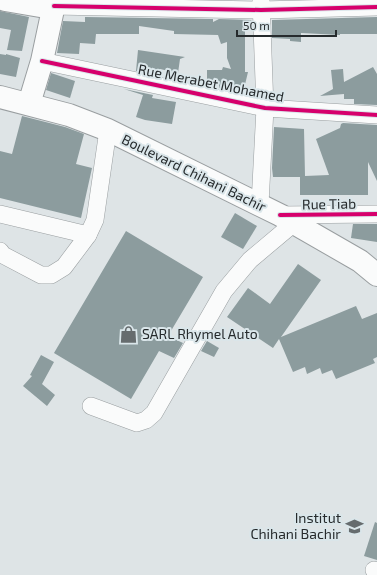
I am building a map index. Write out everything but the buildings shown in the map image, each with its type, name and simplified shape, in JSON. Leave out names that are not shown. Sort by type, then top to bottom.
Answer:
[{"type":"main road","points":[[5,0],[40,6],[55,3],[42,61],[29,104]]},
{"type":"main road","name":"Boulevard Chihani Bachir","points":[[0,97],[69,115],[108,130],[260,204],[360,261],[377,275]]},
{"type":"street","points":[[55,3],[377,7]]},
{"type":"street","points":[[260,204],[264,108],[261,5]]},
{"type":"street","name":"Rue Merabet Mohamed","points":[[42,61],[264,108],[377,115]]},
{"type":"street","points":[[0,251],[3,255],[42,275],[51,275],[64,267],[88,235],[94,220],[108,130]]},
{"type":"street","points":[[0,214],[88,235]]},
{"type":"street","name":"Rue Tiab","points":[[287,219],[377,214]]},
{"type":"street","points":[[91,406],[137,423],[146,420],[154,413],[224,291],[287,219]]},
{"type":"cycle path","points":[[54,6],[261,10],[377,7]]},
{"type":"cycle path","points":[[42,61],[265,108],[377,115]]},
{"type":"cycle path","points":[[280,215],[377,214]]},
{"type":"place","name":"SARL Rhymel Auto","points":[[129,334]]},
{"type":"place","name":"Institut Chihani Bachir","points":[[354,526]]}]
